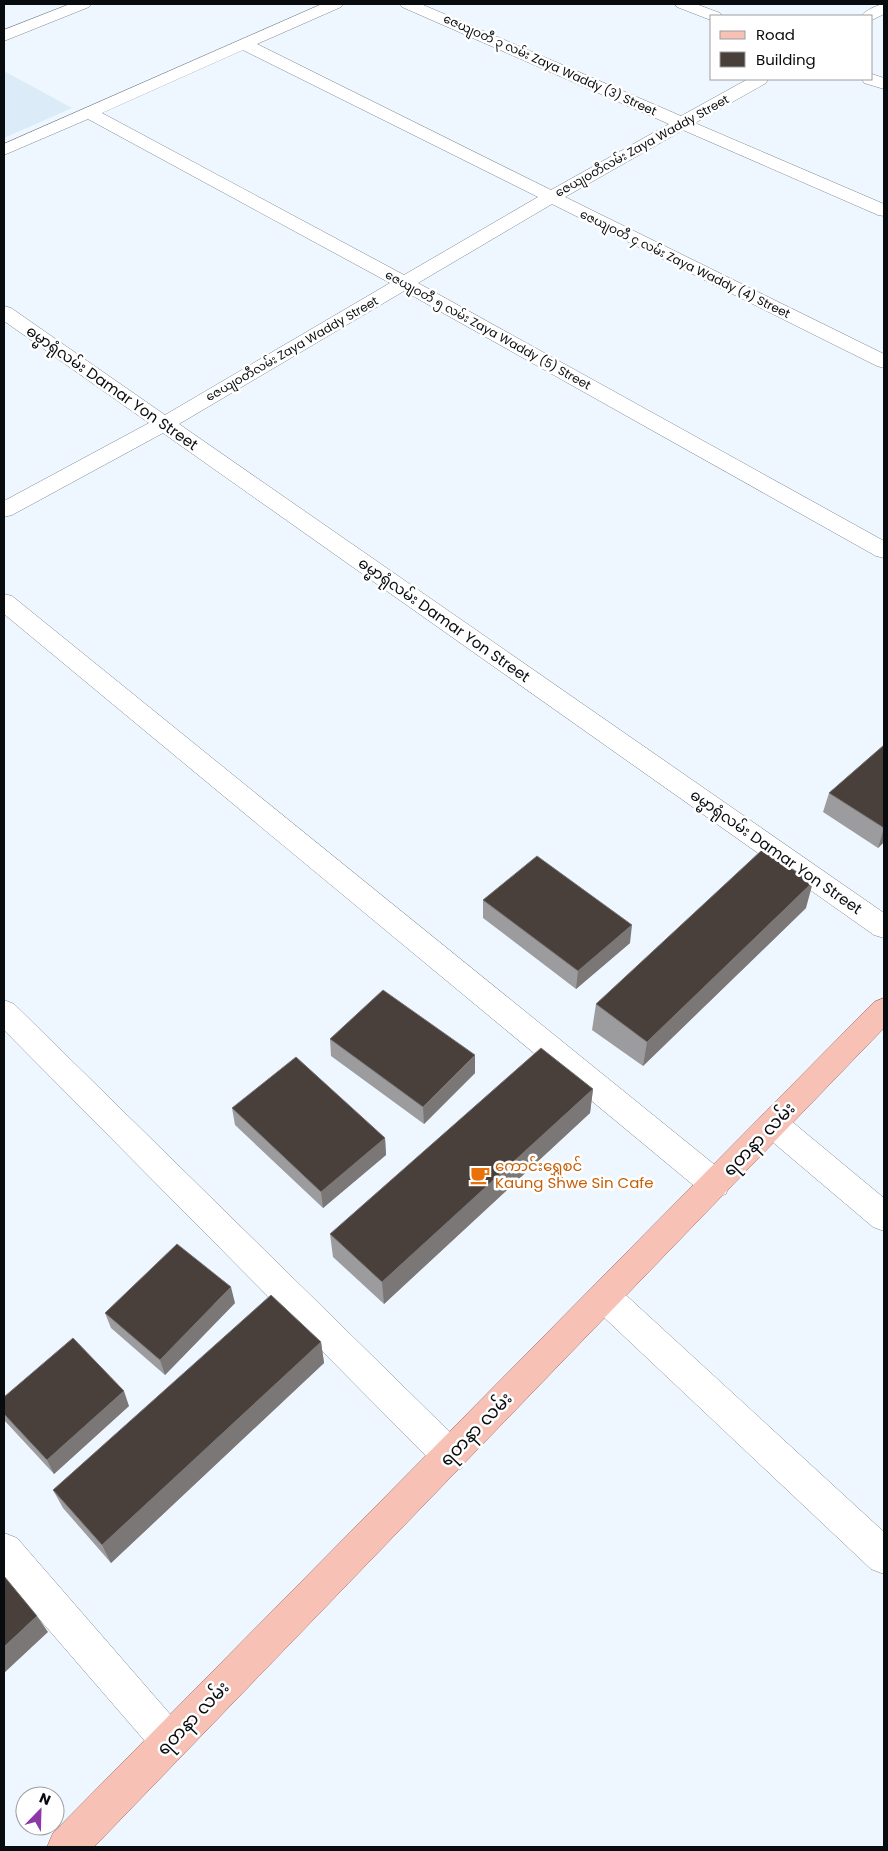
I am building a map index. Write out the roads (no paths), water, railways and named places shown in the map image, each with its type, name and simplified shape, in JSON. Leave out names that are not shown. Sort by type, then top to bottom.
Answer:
[{"type":"main road","name":"ရတနာ လမ်း","points":[[67,1847],[884,1010]]},
{"type":"street","points":[[4,36],[83,4]]},
{"type":"street","points":[[4,150],[335,4]]},
{"type":"street","name":"ဇေယျဝတီ ၃ လမ်း Zaya Waddy (3) Street","points":[[408,4],[884,211]]},
{"type":"street","points":[[683,4],[711,15]]},
{"type":"street","points":[[871,15],[884,8]]},
{"type":"street","name":"ဇေယျဝတီ ၄ လမ်း Zaya Waddy (4) Street","points":[[245,45],[884,362]]},
{"type":"street","name":"ဇေယျဝတီလမ်း Zaya Waddy Street","points":[[4,510],[164,424],[551,197],[758,80]]},
{"type":"street","name":"ဇေယျဝတီ ၅ လမ်း Zaya Waddy (5) Street","points":[[89,113],[404,283],[884,551]]},
{"type":"street","name":"ဓမ္မာရုံလမ်း Damar Yon Street","points":[[4,312],[884,927]]},
{"type":"street","points":[[4,602],[715,1184]]},
{"type":"street","points":[[4,1012],[450,1456]]},
{"type":"street","points":[[773,1124],[884,1217]]},
{"type":"street","points":[[605,1297],[884,1556]]},
{"type":"street","points":[[4,1551],[170,1742]]},
{"type":"place","name":"ကောင်းရွှေစင် Kaung Shwe Sin Cafe","points":[[480,1175]]}]
